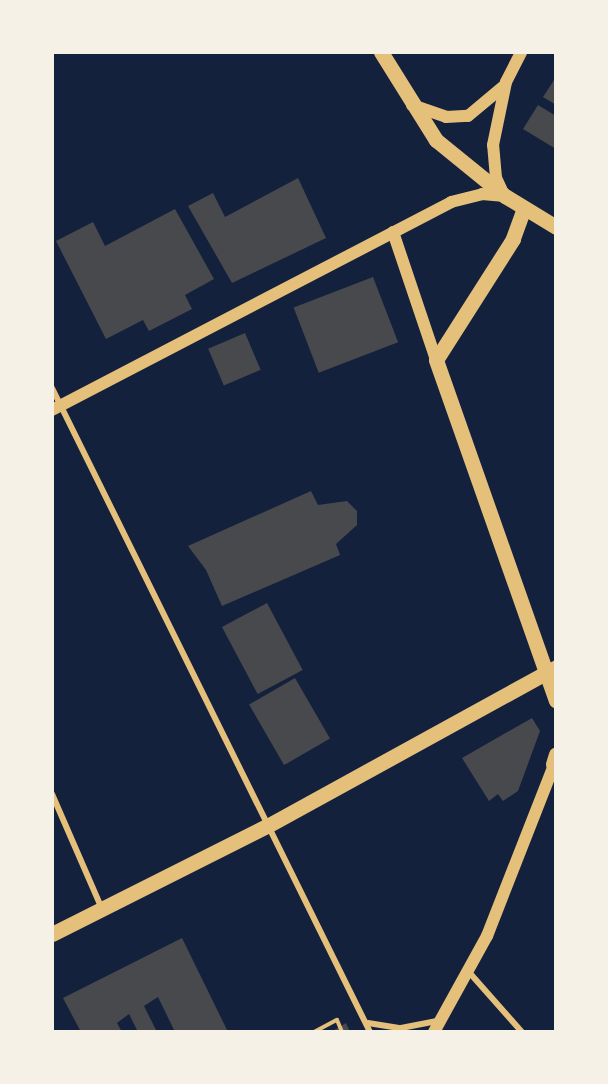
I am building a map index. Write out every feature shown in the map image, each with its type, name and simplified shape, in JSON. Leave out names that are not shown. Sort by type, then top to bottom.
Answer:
[{"type":"main road","points":[[381,52],[412,105],[436,140],[505,196],[555,227]]},
{"type":"main road","points":[[505,196],[496,178],[493,153],[506,82],[521,52]]},
{"type":"main road","points":[[412,105],[446,117],[468,116],[480,110],[506,82]]},
{"type":"main road","points":[[57,408],[465,196],[505,196]]},
{"type":"main road","points":[[436,360],[509,247],[524,208]]},
{"type":"main road","points":[[393,232],[436,360],[550,670],[555,700]]},
{"type":"main road","points":[[52,934],[269,825],[550,670]]},
{"type":"main road","points":[[434,1032],[487,936],[555,759]]},
{"type":"street","points":[[52,388],[57,408],[269,825],[368,1023],[370,1032]]},
{"type":"street","points":[[52,794],[102,909]]},
{"type":"street","points":[[468,971],[522,1032]]},
{"type":"street","points":[[368,1023],[401,1028],[441,1020]]},
{"type":"path","points":[[315,1032],[337,1020],[342,1032]]},
{"type":"building","points":[[556,77],[556,105],[543,97]]},
{"type":"building","points":[[538,105],[556,116],[556,149],[523,129]]},
{"type":"building","points":[[298,178],[326,238],[232,283],[188,206],[213,193],[225,217]]},
{"type":"building","points":[[175,209],[214,279],[185,295],[192,309],[149,331],[143,320],[106,339],[56,241],[93,222],[105,246]]},
{"type":"building","points":[[373,277],[398,342],[319,373],[294,307]]},
{"type":"building","points":[[245,333],[261,370],[224,385],[208,349]]},
{"type":"building","points":[[311,491],[318,505],[347,501],[357,511],[357,525],[336,544],[340,555],[222,606],[206,570],[188,546]]},
{"type":"building","points":[[267,603],[303,670],[258,694],[222,627]]},
{"type":"building","points":[[295,678],[330,739],[284,765],[249,704]]},
{"type":"building","points":[[532,718],[540,731],[518,791],[503,801],[498,794],[489,801],[462,758]]},
{"type":"building","points":[[182,938],[228,1032],[175,1032],[158,997],[144,1006],[157,1032],[138,1032],[129,1014],[117,1023],[122,1032],[81,1032],[63,998]]},
{"type":"building","points":[[346,1023],[350,1032],[331,1032]]}]
